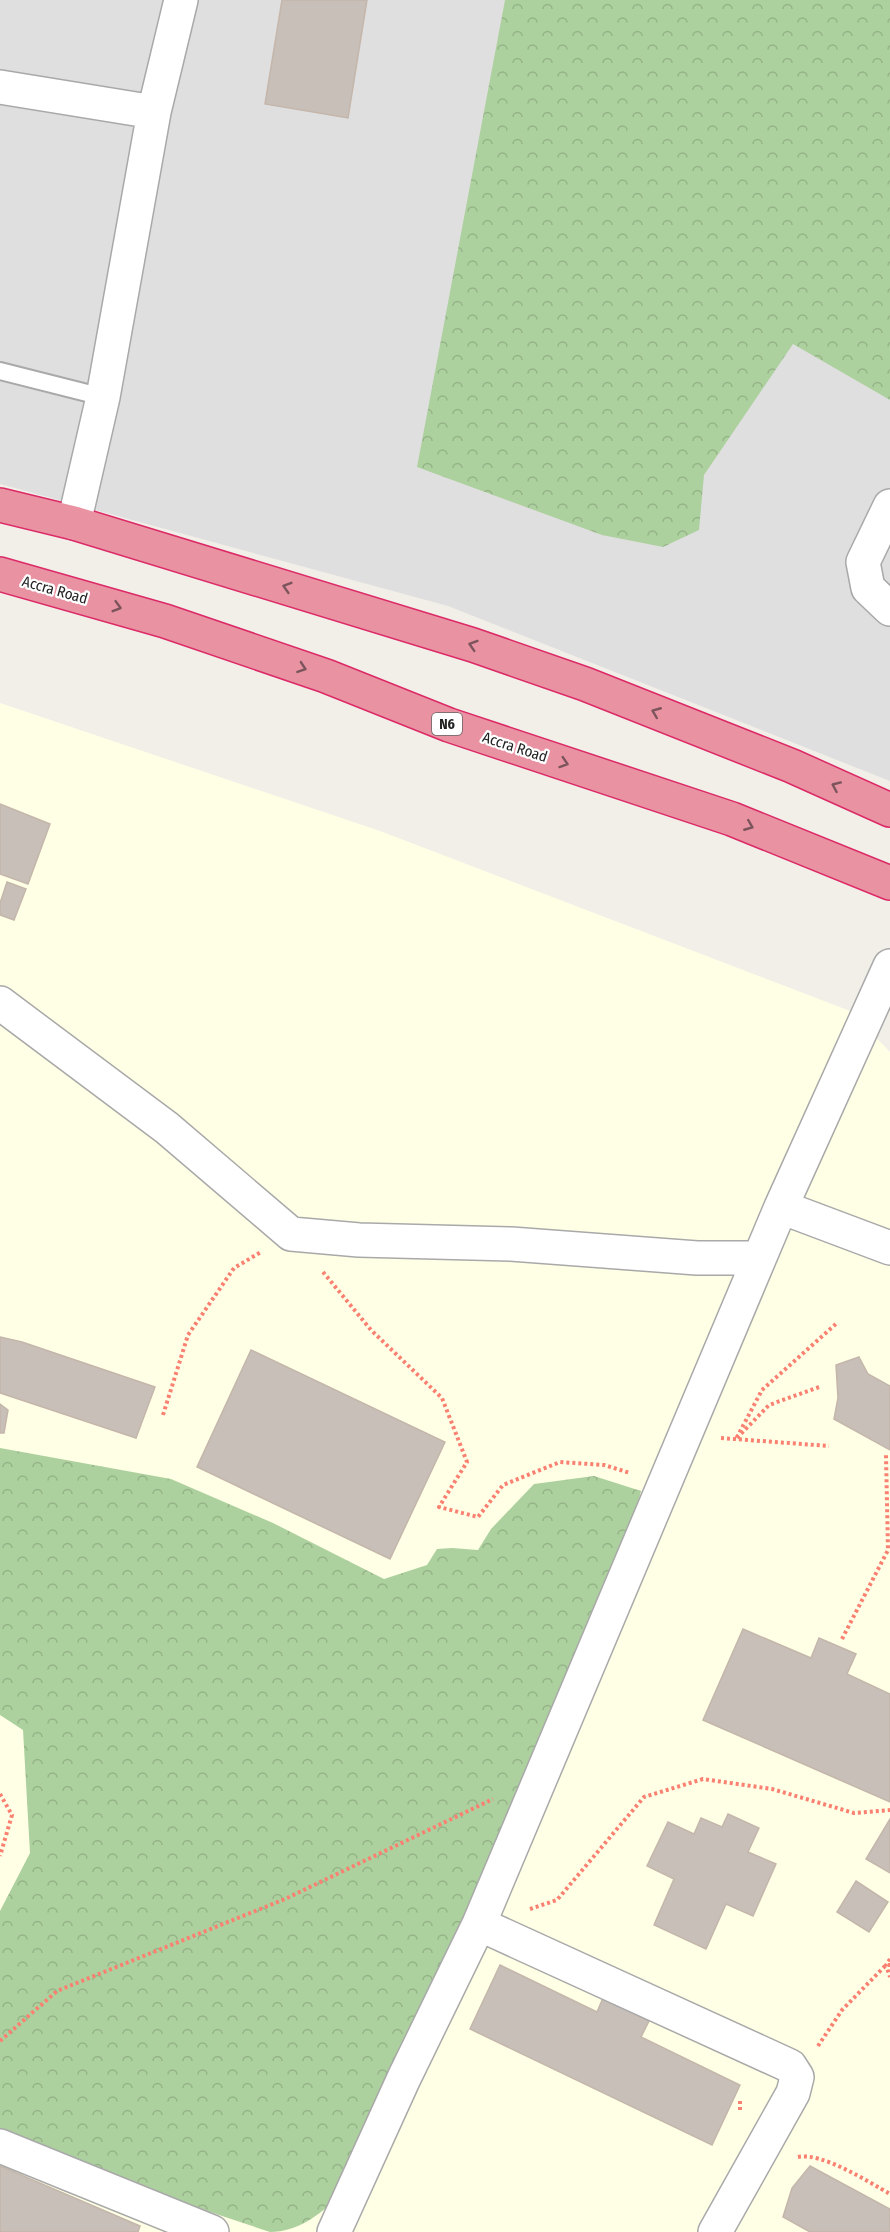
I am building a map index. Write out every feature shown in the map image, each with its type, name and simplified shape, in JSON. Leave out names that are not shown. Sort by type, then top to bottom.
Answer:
[{"type":"highway","points":[[0,505],[74,523],[473,645],[596,688],[792,766],[890,810]]},
{"type":"highway","name":"Accra Road","points":[[0,574],[165,621],[315,673],[449,725],[732,819],[890,883]]},
{"type":"street","points":[[74,523],[103,397],[154,112],[181,0]]},
{"type":"street","points":[[0,87],[154,112]]},
{"type":"street","points":[[890,506],[863,562],[868,588],[890,609]]},
{"type":"street","points":[[334,2232],[404,2078],[479,1924],[759,1258],[890,966]]},
{"type":"street","points":[[0,1003],[167,1128],[291,1234],[359,1240],[511,1244],[696,1258],[759,1258]]},
{"type":"street","points":[[781,1207],[890,1248]]},
{"type":"street","points":[[479,1924],[790,2066],[797,2077],[793,2093],[715,2232]]},
{"type":"street","points":[[0,2146],[212,2232]]},
{"type":"lane","points":[[0,371],[103,397]]},
{"type":"path","points":[[163,1415],[188,1335],[234,1268],[291,1234],[371,1330],[442,1398],[467,1462],[439,1507],[478,1517],[503,1485],[560,1462],[604,1465],[636,1475],[661,1493]]},
{"type":"path","points":[[736,1439],[762,1390],[806,1348],[837,1323]]},
{"type":"path","points":[[736,1439],[769,1405],[819,1387]]},
{"type":"path","points":[[685,1435],[829,1446]]},
{"type":"path","points":[[842,1639],[889,1549],[886,1455]]},
{"type":"path","points":[[0,2041],[57,1991],[285,1899],[542,1774]]},
{"type":"path","points":[[479,1924],[557,1900],[644,1797],[703,1779],[772,1789],[854,1813],[890,1810]]},
{"type":"path","points":[[0,1794],[12,1815],[0,1856]]},
{"type":"path","points":[[797,2077],[842,2010],[888,1965],[890,1959]]},
{"type":"path","points":[[888,1965],[890,1977]]},
{"type":"path","points":[[797,2157],[806,2155],[850,2171],[890,2194]]},
{"type":"shaded area","points":[[0,0],[890,0],[890,781],[448,606],[0,484]]},
{"type":"shaded area","points":[[0,703],[380,831],[850,1011],[890,1052],[890,2232],[0,2232]]},
{"type":"green space","points":[[505,0],[890,0],[890,400],[793,344],[704,475],[699,530],[663,547],[602,535],[417,467]]},
{"type":"green space","points":[[0,1448],[171,1479],[273,1523],[384,1579],[427,1565],[437,1549],[478,1550],[491,1529],[534,1484],[594,1476],[641,1491],[633,1525],[546,1738],[338,2198],[299,2226],[270,2232],[180,2202],[0,2131],[0,1911],[30,1853],[23,1730],[0,1715]]},
{"type":"building","points":[[282,0],[367,0],[348,118],[265,104]]},
{"type":"building","points":[[0,804],[50,824],[28,884],[0,874]]},
{"type":"building","points":[[7,882],[26,889],[14,920],[0,915],[0,903]]},
{"type":"building","points":[[0,1337],[22,1342],[155,1387],[136,1438],[0,1393]]},
{"type":"building","points":[[251,1350],[445,1442],[390,1559],[197,1467]]},
{"type":"building","points":[[859,1357],[868,1374],[890,1386],[890,1450],[834,1419],[838,1398],[836,1365]]},
{"type":"building","points":[[0,1404],[8,1410],[4,1433],[0,1433]]},
{"type":"building","points":[[743,1629],[811,1658],[819,1638],[856,1654],[847,1674],[890,1694],[890,1802],[703,1720]]},
{"type":"building","points":[[728,1814],[759,1828],[748,1852],[776,1864],[753,1916],[726,1904],[706,1949],[654,1925],[674,1879],[647,1866],[668,1822],[694,1834],[701,1818],[722,1827]]},
{"type":"building","points":[[890,1819],[890,1873],[866,1859]]},
{"type":"building","points":[[856,1881],[888,1902],[869,1932],[837,1912]]},
{"type":"building","points":[[500,1965],[597,2012],[603,1998],[649,2021],[641,2037],[740,2085],[712,2145],[470,2029]]},
{"type":"building","points":[[0,2166],[140,2226],[138,2232],[0,2232]]},
{"type":"building","points":[[810,2166],[890,2209],[890,2232],[810,2232],[783,2217],[792,2188]]}]
